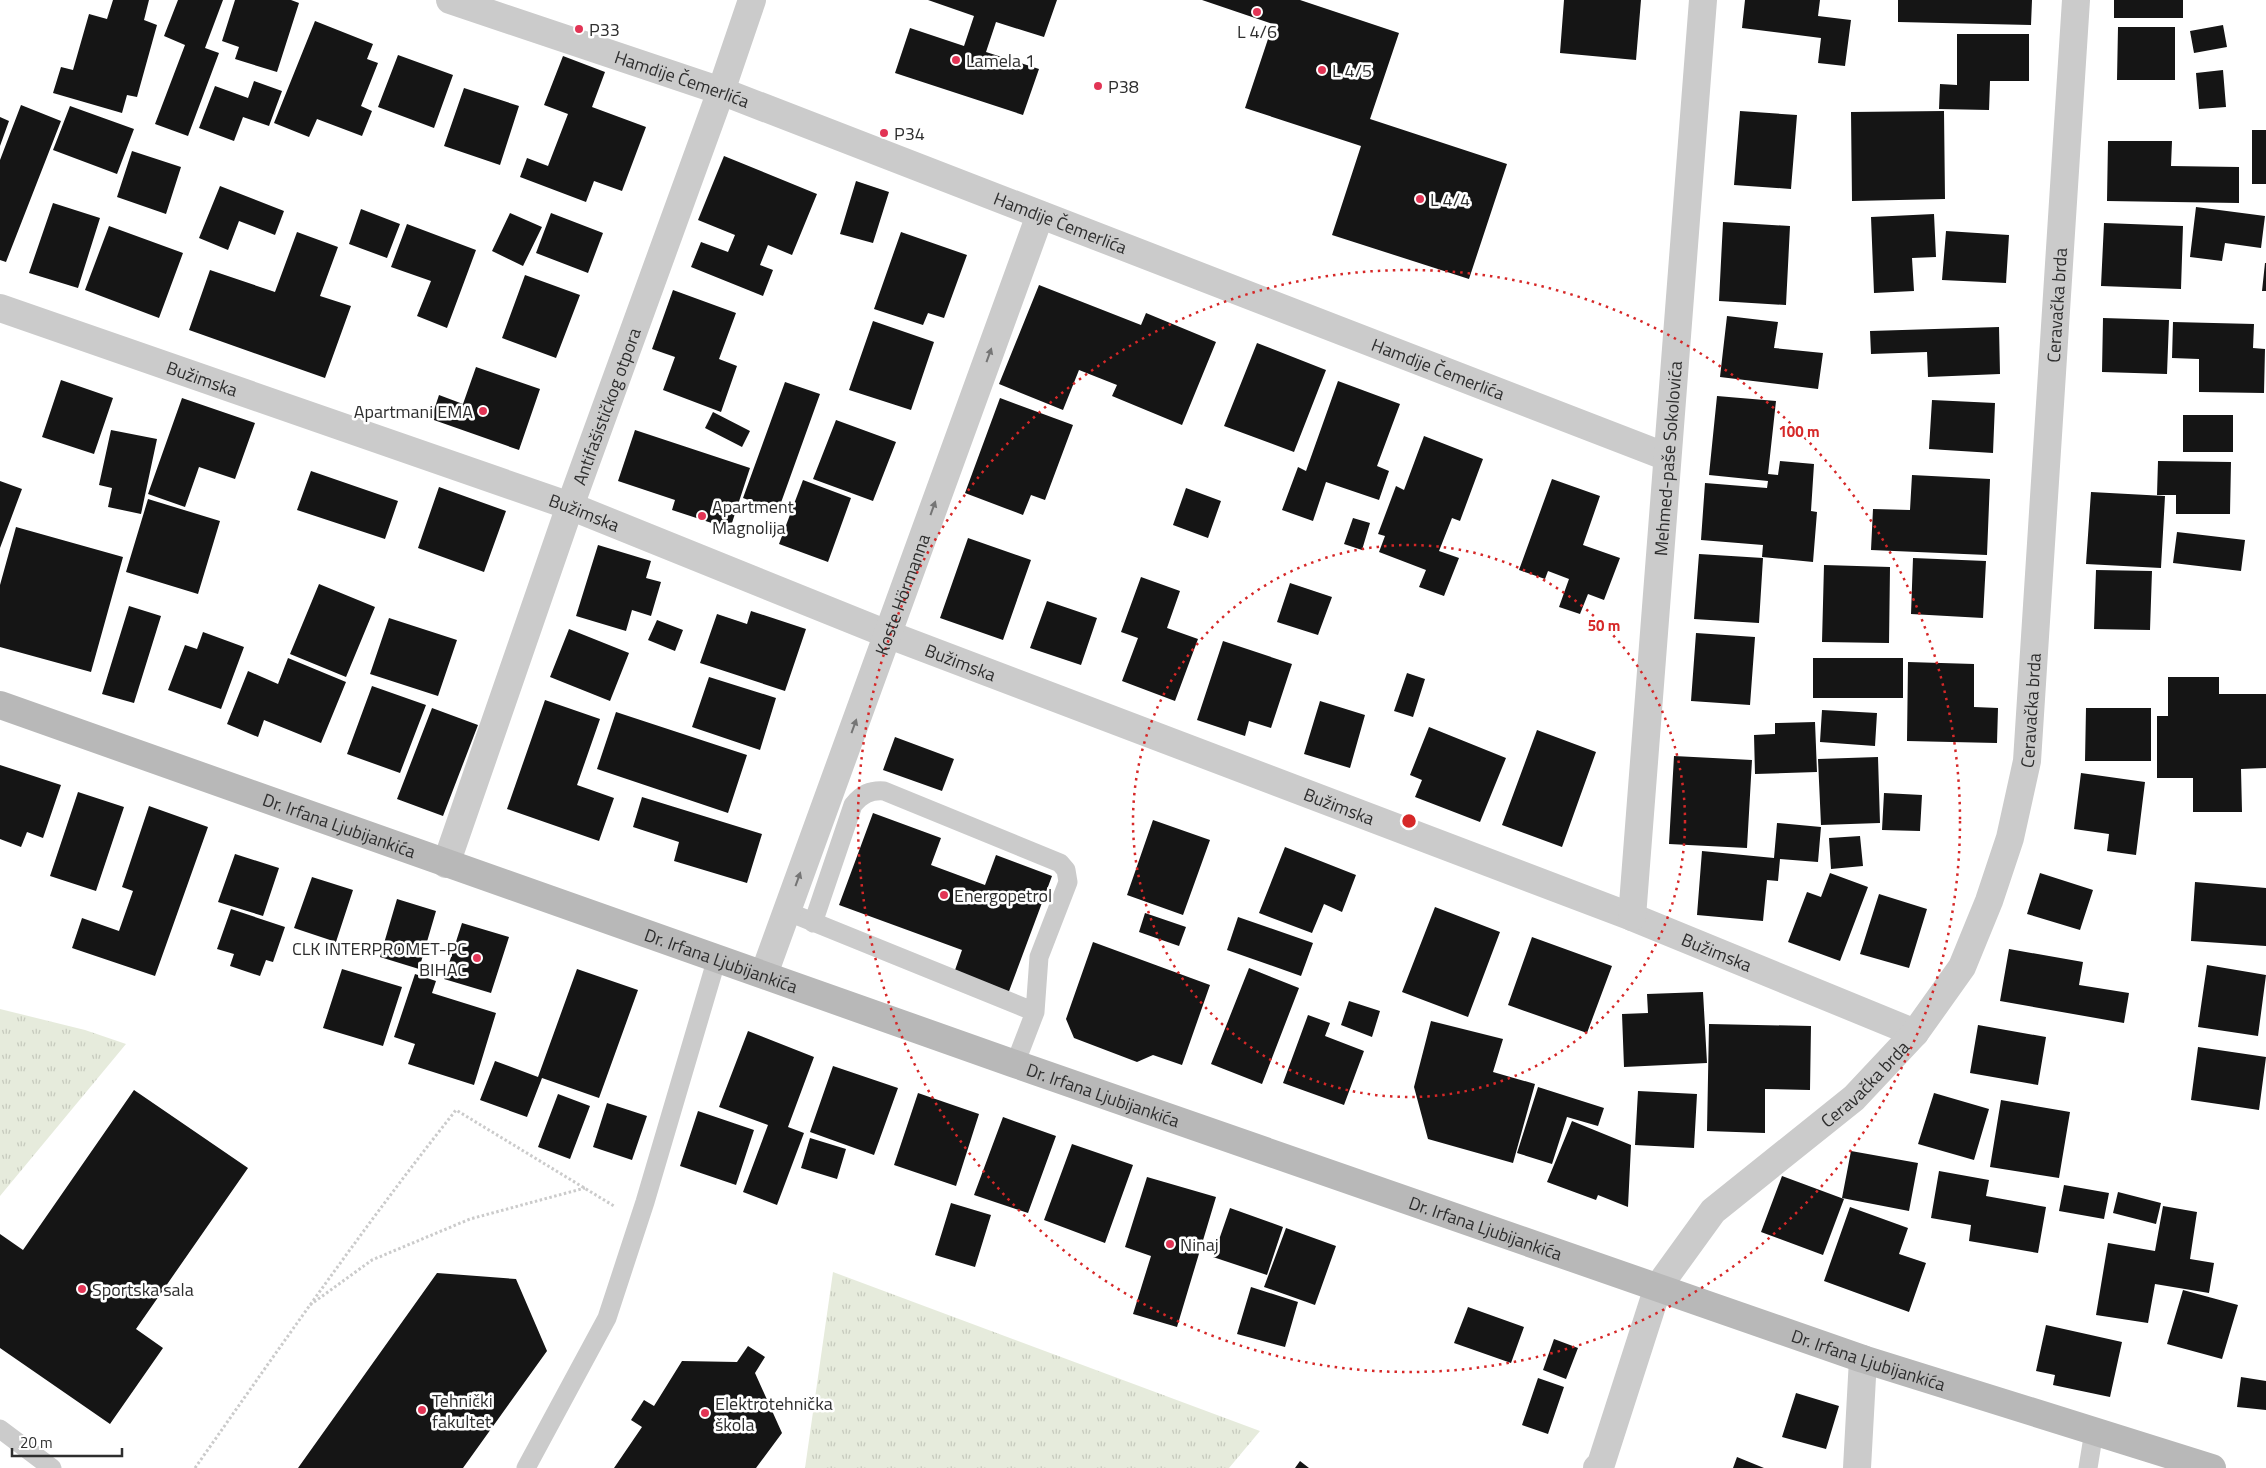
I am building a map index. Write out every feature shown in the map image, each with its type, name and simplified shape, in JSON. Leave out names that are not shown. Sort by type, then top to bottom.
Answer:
[{"type":"main road","name":"Dr. Irfana Ljubijankića","points":[[0,705],[1015,1064],[1863,1359],[2212,1468]]},
{"type":"street","name":"Hamdije Čemerlića","points":[[450,0],[721,91],[1667,457]]},
{"type":"street","name":"Antifašističkog otpora","points":[[446,864],[570,506],[721,91],[752,0]]},
{"type":"street","name":"Mehmed-paše Sokolovića","points":[[1632,917],[1703,0]]},
{"type":"street","name":"Ceravačka brda","points":[[1597,1468],[1601,1464],[1658,1287],[1713,1210],[1854,1098],[1915,1033],[1962,968],[1989,901],[2010,838],[2027,761],[2076,0]]},
{"type":"street","name":"Koste Hörmanna","points":[[764,974],[1040,215]]},
{"type":"street","name":"Bužimska","points":[[0,308],[570,506],[888,634],[1632,917],[1915,1033]]},
{"type":"street","points":[[1857,1468],[1863,1359]]},
{"type":"lane","points":[[813,923],[853,805],[866,793],[884,791],[1060,863],[1066,870],[1068,882],[1040,957],[1035,1012],[1015,1064]]},
{"type":"lane","points":[[786,911],[1035,1012]]},
{"type":"lane","points":[[526,1468],[607,1318],[717,958]]},
{"type":"lane","points":[[0,1429],[52,1468]]},
{"type":"lane","points":[[2088,1468],[2094,1431]]},
{"type":"path","points":[[195,1468],[388,1195],[456,1110],[638,1221]]},
{"type":"path","points":[[307,1307],[372,1260],[470,1219],[585,1188]]},
{"type":"green space","points":[[0,1009],[85,1030],[126,1044],[0,1196]]},
{"type":"green space","points":[[833,1272],[1260,1431],[1229,1468],[805,1468]]},
{"type":"building","points":[[113,0],[149,0],[144,20],[157,25],[137,97],[127,95],[122,113],[53,93],[61,67],[73,70],[89,14],[107,19]]},
{"type":"building","points":[[178,0],[223,0],[205,48],[219,53],[188,136],[155,124],[185,45],[164,36]]},
{"type":"building","points":[[235,0],[291,0],[299,3],[277,72],[235,59],[239,47],[222,41]]},
{"type":"building","name":"Lamela 1","points":[[928,0],[1057,0],[1044,37],[996,22],[986,52],[1039,69],[1023,115],[895,73],[910,28],[964,46],[974,16]]},
{"type":"building","points":[[1202,0],[1300,0],[1399,33],[1370,119],[1507,164],[1469,279],[1332,235],[1361,146],[1245,108],[1273,24]]},
{"type":"building","points":[[1564,0],[1641,0],[1636,60],[1560,53]]},
{"type":"building","points":[[1745,0],[1820,0],[1818,16],[1851,20],[1845,66],[1818,63],[1821,38],[1742,28]]},
{"type":"building","points":[[1898,0],[2032,0],[2031,25],[1898,22]]},
{"type":"building","points":[[2114,0],[2183,0],[2183,18],[2114,18]]},
{"type":"building","points":[[315,21],[373,44],[367,59],[378,63],[361,106],[372,111],[362,136],[317,119],[309,137],[274,123]]},
{"type":"building","points":[[2223,25],[2227,47],[2194,53],[2190,31]]},
{"type":"building","points":[[2118,27],[2175,27],[2175,80],[2117,80]]},
{"type":"building","points":[[1957,34],[2029,34],[2029,81],[1990,81],[1989,110],[1939,109],[1940,84],[1957,85]]},
{"type":"building","points":[[398,55],[453,75],[434,128],[378,107]]},
{"type":"building","points":[[563,56],[605,72],[592,107],[646,127],[622,191],[594,181],[586,202],[520,177],[527,158],[548,166],[568,114],[544,105]]},
{"type":"building","points":[[2223,70],[2226,107],[2199,109],[2196,73]]},
{"type":"building","points":[[254,81],[282,91],[269,126],[243,117],[234,141],[199,128],[215,86],[248,98]]},
{"type":"building","points":[[464,88],[519,106],[500,165],[444,146]]},
{"type":"building","points":[[21,105],[61,121],[6,262],[0,260],[0,160]]},
{"type":"building","points":[[70,106],[134,129],[117,174],[53,150]]},
{"type":"building","points":[[1740,111],[1797,115],[1791,189],[1734,185]]},
{"type":"building","points":[[1944,111],[1945,199],[1852,201],[1851,112]]},
{"type":"building","points":[[0,117],[9,121],[0,146]]},
{"type":"building","points":[[2252,130],[2266,130],[2266,184],[2252,184]]},
{"type":"building","points":[[2108,141],[2172,141],[2171,166],[2239,167],[2239,203],[2107,201]]},
{"type":"building","points":[[132,151],[181,167],[166,214],[117,197]]},
{"type":"building","points":[[724,156],[817,194],[792,255],[768,245],[760,265],[773,270],[763,296],[691,267],[701,242],[728,252],[735,235],[698,220]]},
{"type":"building","points":[[856,181],[889,192],[873,243],[840,234]]},
{"type":"building","points":[[220,186],[284,211],[275,235],[239,221],[228,250],[199,238]]},
{"type":"building","points":[[53,203],[100,218],[78,288],[29,273]]},
{"type":"building","points":[[2196,207],[2265,216],[2261,248],[2225,243],[2222,261],[2190,257]]},
{"type":"building","points":[[361,209],[400,224],[387,258],[349,244]]},
{"type":"building","points":[[510,213],[542,227],[523,266],[492,251]]},
{"type":"building","points":[[551,213],[603,233],[588,273],[536,253]]},
{"type":"building","points":[[1934,214],[1936,257],[1912,258],[1914,291],[1874,293],[1871,217]]},
{"type":"building","points":[[1723,222],[1790,226],[1786,305],[1719,301]]},
{"type":"building","points":[[2104,223],[2183,226],[2181,289],[2101,286]]},
{"type":"building","points":[[407,224],[476,250],[447,328],[417,316],[431,281],[391,267]]},
{"type":"building","points":[[109,226],[183,253],[159,318],[85,290]]},
{"type":"building","points":[[1946,231],[2009,235],[2006,283],[1942,280]]},
{"type":"building","points":[[297,232],[338,247],[320,296],[351,306],[325,378],[189,330],[210,270],[275,292]]},
{"type":"building","points":[[901,232],[967,255],[944,318],[928,313],[923,325],[874,309]]},
{"type":"building","points":[[2265,263],[2266,291],[2262,291]]},
{"type":"building","points":[[525,275],[580,295],[556,358],[502,338]]},
{"type":"building","points":[[1039,285],[1141,325],[1146,313],[1216,342],[1182,425],[1112,396],[1117,385],[1079,370],[1063,410],[999,384]]},
{"type":"building","points":[[673,290],[736,313],[719,359],[737,366],[721,412],[663,390],[675,357],[652,349]]},
{"type":"building","points":[[1727,316],[1778,322],[1774,348],[1823,353],[1818,389],[1720,377]]},
{"type":"building","points":[[2103,318],[2169,320],[2167,374],[2102,372]]},
{"type":"building","points":[[873,321],[934,342],[911,410],[849,390]]},
{"type":"building","points":[[2173,322],[2254,324],[2253,348],[2265,349],[2264,393],[2199,392],[2199,359],[2172,358]]},
{"type":"building","points":[[1999,327],[2000,374],[1928,377],[1927,352],[1871,354],[1870,331]]},
{"type":"building","points":[[1257,343],[1326,370],[1294,452],[1224,426]]},
{"type":"building","name":"Apartmani EMA","points":[[476,367],[540,389],[519,450],[431,419],[439,395],[463,404]]},
{"type":"building","points":[[61,380],[113,398],[94,454],[42,437]]},
{"type":"building","points":[[1338,381],[1400,404],[1377,466],[1389,471],[1379,500],[1326,482],[1313,521],[1282,510],[1298,467],[1306,471]]},
{"type":"building","points":[[785,382],[820,394],[778,511],[743,498]]},
{"type":"building","points":[[1717,396],[1776,401],[1768,474],[1778,475],[1780,461],[1814,464],[1811,511],[1817,512],[1813,562],[1762,557],[1763,545],[1701,540],[1705,483],[1767,488],[1768,481],[1709,475]]},
{"type":"building","points":[[182,398],[255,423],[235,479],[199,467],[185,507],[148,494]]},
{"type":"building","points":[[1000,398],[1073,425],[1045,500],[1031,495],[1023,515],[965,493]]},
{"type":"building","points":[[1932,400],[1995,403],[1993,453],[1929,449]]},
{"type":"building","points":[[713,412],[750,431],[742,447],[705,428]]},
{"type":"building","points":[[2183,415],[2233,415],[2233,452],[2183,452]]},
{"type":"building","points":[[836,420],[896,442],[873,501],[813,479]]},
{"type":"building","points":[[111,430],[157,439],[141,514],[108,507],[112,488],[99,485]]},
{"type":"building","points":[[635,430],[750,468],[730,529],[672,510],[675,500],[618,481]]},
{"type":"building","points":[[1424,436],[1483,459],[1460,521],[1452,518],[1439,551],[1459,558],[1444,596],[1419,587],[1426,570],[1379,552],[1385,536],[1378,534],[1396,486],[1404,490]]},
{"type":"building","points":[[2158,461],[2231,462],[2230,514],[2176,514],[2176,495],[2157,495]]},
{"type":"building","points":[[311,471],[398,501],[385,539],[297,510]]},
{"type":"building","points":[[1912,475],[1990,479],[1987,555],[1871,550],[1873,509],[1910,510]]},
{"type":"building","points":[[1552,479],[1600,496],[1583,545],[1620,558],[1604,600],[1588,594],[1580,614],[1559,607],[1569,579],[1548,571],[1545,579],[1519,570]]},
{"type":"building","points":[[803,480],[851,498],[828,562],[779,544]]},
{"type":"building","points":[[0,481],[22,489],[0,548]]},
{"type":"building","points":[[439,487],[506,511],[484,572],[418,548]]},
{"type":"building","points":[[1186,488],[1221,501],[1208,538],[1173,525]]},
{"type":"building","points":[[2091,492],[2165,496],[2161,568],[2086,564]]},
{"type":"building","points":[[148,499],[220,521],[198,594],[126,572]]},
{"type":"building","points":[[1353,518],[1370,523],[1362,550],[1344,544]]},
{"type":"building","points":[[16,527],[123,557],[91,672],[0,647],[0,585]]},
{"type":"building","points":[[2177,532],[2245,540],[2241,571],[2173,563]]},
{"type":"building","points":[[968,538],[1031,560],[1003,640],[940,618]]},
{"type":"building","points":[[598,545],[651,561],[646,578],[661,582],[651,616],[632,610],[626,631],[576,616]]},
{"type":"building","points":[[1699,554],[1763,558],[1759,623],[1694,619]]},
{"type":"building","points":[[1913,558],[1986,561],[1983,618],[1911,614]]},
{"type":"building","points":[[1824,565],[1890,567],[1889,643],[1822,642]]},
{"type":"building","points":[[2096,570],[2152,571],[2150,630],[2094,629]]},
{"type":"building","points":[[1141,577],[1180,591],[1167,628],[1198,639],[1175,701],[1122,681],[1138,638],[1121,632]]},
{"type":"building","points":[[1290,583],[1332,597],[1318,635],[1277,622]]},
{"type":"building","points":[[319,584],[375,607],[346,677],[290,654]]},
{"type":"building","points":[[1047,601],[1097,618],[1081,665],[1030,648]]},
{"type":"building","points":[[129,606],[161,616],[134,703],[102,694]]},
{"type":"building","points":[[751,611],[806,629],[785,691],[700,663],[717,614],[747,624]]},
{"type":"building","points":[[389,618],[457,640],[438,696],[370,674]]},
{"type":"building","points":[[657,620],[683,630],[675,651],[648,640]]},
{"type":"building","points":[[569,629],[629,653],[610,701],[550,677]]},
{"type":"building","points":[[203,632],[244,647],[221,709],[168,690],[185,645],[197,649]]},
{"type":"building","points":[[1696,633],[1755,637],[1750,705],[1691,701]]},
{"type":"building","points":[[1223,641],[1292,664],[1271,728],[1249,721],[1245,736],[1197,720]]},
{"type":"building","points":[[288,658],[346,682],[321,743],[264,720],[258,737],[227,724],[248,671],[278,684]]},
{"type":"building","points":[[1813,658],[1903,658],[1903,698],[1813,698]]},
{"type":"building","points":[[1908,662],[1974,664],[1974,707],[1998,708],[1997,743],[1907,741]]},
{"type":"building","points":[[1407,673],[1425,679],[1413,717],[1394,711]]},
{"type":"building","points":[[709,677],[776,698],[760,750],[692,727]]},
{"type":"building","points":[[2168,677],[2219,677],[2219,694],[2266,694],[2266,768],[2241,769],[2242,812],[2193,812],[2193,778],[2157,778],[2157,716],[2168,716]]},
{"type":"building","points":[[372,686],[426,705],[400,773],[347,754]]},
{"type":"building","points":[[545,700],[600,719],[577,785],[614,798],[599,841],[507,809]]},
{"type":"building","points":[[1320,701],[1365,715],[1350,768],[1304,754]]},
{"type":"building","points":[[432,708],[478,725],[443,816],[397,799]]},
{"type":"building","points":[[2086,708],[2151,708],[2151,761],[2085,761]]},
{"type":"building","points":[[1822,710],[1877,713],[1875,746],[1820,742]]},
{"type":"building","points":[[616,712],[747,755],[728,813],[597,769]]},
{"type":"building","points":[[1815,722],[1817,772],[1755,774],[1754,735],[1775,734],[1775,723]]},
{"type":"building","points":[[1429,727],[1506,758],[1480,822],[1415,797],[1422,780],[1410,775]]},
{"type":"building","points":[[1537,730],[1596,752],[1562,847],[1502,825]]},
{"type":"building","points":[[895,737],[954,759],[942,791],[883,770]]},
{"type":"building","points":[[1674,756],[1752,760],[1747,848],[1669,844]]},
{"type":"building","points":[[1878,757],[1880,823],[1821,825],[1818,759]]},
{"type":"building","points":[[0,765],[61,785],[43,838],[27,832],[21,847],[0,839]]},
{"type":"building","points":[[2081,773],[2145,782],[2136,855],[2107,851],[2109,834],[2074,829]]},
{"type":"building","points":[[78,792],[124,807],[96,891],[50,876]]},
{"type":"building","points":[[1884,793],[1922,795],[1920,831],[1882,830]]},
{"type":"building","points":[[642,797],[762,834],[747,883],[674,861],[679,842],[633,827]]},
{"type":"building","points":[[149,806],[208,827],[155,976],[72,948],[82,918],[119,931],[133,891],[122,887]]},
{"type":"building","name":"Energopetrol","points":[[873,813],[941,838],[931,865],[985,885],[996,855],[1052,876],[1008,994],[954,973],[962,950],[839,905]]},
{"type":"building","points":[[1153,820],[1210,840],[1183,915],[1127,895]]},
{"type":"building","points":[[1777,823],[1821,827],[1818,862],[1780,859],[1778,881],[1767,880],[1763,921],[1697,915],[1702,851],[1774,858]]},
{"type":"building","points":[[1860,836],[1863,866],[1831,869],[1829,838]]},
{"type":"building","points":[[1285,847],[1356,875],[1342,912],[1324,904],[1312,933],[1259,913]]},
{"type":"building","points":[[235,854],[279,868],[263,916],[218,902]]},
{"type":"building","points":[[1830,873],[1868,887],[1840,961],[1788,942],[1807,892],[1821,897]]},
{"type":"building","points":[[2040,873],[2093,890],[2080,930],[2027,914]]},
{"type":"building","points":[[312,877],[353,890],[336,942],[294,928]]},
{"type":"building","points":[[2195,882],[2266,888],[2266,946],[2191,941]]},
{"type":"building","points":[[1879,894],[1927,909],[1909,968],[1860,954]]},
{"type":"building","points":[[397,899],[436,911],[419,969],[380,957]]},
{"type":"building","points":[[1435,907],[1500,932],[1468,1017],[1402,992]]},
{"type":"building","points":[[231,909],[285,927],[273,962],[266,960],[260,976],[230,966],[234,954],[217,949]]},
{"type":"building","points":[[1145,913],[1186,927],[1179,946],[1139,932]]},
{"type":"building","points":[[1238,917],[1313,943],[1301,976],[1227,950]]},
{"type":"building","name":"CLK INTERPROMET-PC BIHAC","points":[[462,923],[509,937],[491,993],[444,979]]},
{"type":"building","points":[[1532,937],[1612,966],[1587,1033],[1508,1005]]},
{"type":"building","points":[[1093,942],[1210,985],[1182,1065],[1153,1055],[1137,1062],[1074,1038],[1066,1019]]},
{"type":"building","points":[[2009,949],[2083,962],[2079,985],[2129,993],[2124,1023],[2000,1001]]},
{"type":"building","points":[[2207,965],[2266,975],[2258,1036],[2198,1027]]},
{"type":"building","points":[[1249,968],[1299,988],[1262,1084],[1211,1064]]},
{"type":"building","points":[[342,969],[402,987],[383,1046],[323,1028]]},
{"type":"building","points":[[577,969],[638,990],[599,1098],[542,1078],[527,1117],[480,1100],[495,1061],[538,1077]]},
{"type":"building","points":[[415,974],[436,981],[432,993],[496,1013],[474,1085],[408,1064],[415,1044],[394,1037]]},
{"type":"building","points":[[1703,992],[1707,1063],[1624,1067],[1622,1014],[1648,1013],[1647,994]]},
{"type":"building","points":[[1349,1001],[1380,1011],[1372,1037],[1341,1025]]},
{"type":"building","points":[[1308,1015],[1330,1023],[1325,1036],[1364,1051],[1344,1105],[1283,1083]]},
{"type":"building","points":[[1431,1021],[1503,1039],[1493,1072],[1535,1084],[1513,1163],[1428,1139],[1414,1087]]},
{"type":"building","points":[[1709,1024],[1811,1026],[1810,1090],[1765,1089],[1765,1133],[1707,1131]]},
{"type":"building","points":[[1978,1025],[2046,1037],[2038,1085],[1970,1073]]},
{"type":"building","points":[[748,1031],[814,1057],[788,1127],[804,1133],[777,1205],[743,1192],[768,1125],[719,1107]]},
{"type":"building","points":[[2198,1047],[2266,1057],[2259,1110],[2191,1100]]},
{"type":"building","points":[[833,1066],[898,1088],[874,1155],[810,1132]]},
{"type":"building","points":[[1538,1087],[1604,1108],[1598,1126],[1567,1117],[1552,1164],[1517,1153]]},
{"type":"building","name":"Sportska sala","points":[[134,1090],[248,1168],[136,1329],[163,1348],[110,1424],[0,1348],[0,1234],[23,1250]]},
{"type":"building","points":[[1638,1091],[1697,1094],[1694,1148],[1635,1145]]},
{"type":"building","points":[[918,1093],[979,1114],[956,1186],[894,1165]]},
{"type":"building","points":[[1934,1093],[1989,1109],[1974,1160],[1918,1144]]},
{"type":"building","points":[[558,1094],[590,1106],[570,1159],[538,1147]]},
{"type":"building","points":[[2001,1100],[2070,1112],[2059,1178],[1990,1167]]},
{"type":"building","points":[[607,1103],[647,1116],[632,1160],[593,1147]]},
{"type":"building","points":[[698,1111],[754,1130],[736,1185],[680,1166]]},
{"type":"building","points":[[1003,1117],[1056,1136],[1028,1213],[974,1195]]},
{"type":"building","points":[[1572,1121],[1631,1145],[1628,1207],[1598,1195],[1596,1200],[1547,1182]]},
{"type":"building","points":[[810,1138],[846,1149],[837,1179],[801,1168]]},
{"type":"building","points":[[1072,1144],[1133,1165],[1105,1243],[1044,1220]]},
{"type":"building","points":[[1851,1151],[1918,1163],[1909,1211],[1842,1198]]},
{"type":"building","points":[[1939,1171],[1989,1180],[1986,1196],[2046,1207],[2038,1253],[1969,1241],[1971,1225],[1931,1218]]},
{"type":"building","points":[[1782,1176],[1844,1199],[1823,1255],[1761,1232]]},
{"type":"building","points":[[1147,1177],[1216,1197],[1177,1327],[1133,1314],[1151,1256],[1125,1247]]},
{"type":"building","points":[[2064,1185],[2109,1193],[2104,1219],[2059,1211]]},
{"type":"building","points":[[2118,1192],[2161,1203],[2156,1224],[2113,1213]]},
{"type":"building","points":[[951,1203],[991,1215],[975,1267],[935,1255]]},
{"type":"building","points":[[2163,1206],[2197,1212],[2190,1259],[2214,1263],[2209,1293],[2155,1284],[2148,1323],[2096,1315],[2108,1243],[2155,1251]]},
{"type":"building","points":[[1850,1207],[1908,1228],[1899,1254],[1926,1263],[1909,1312],[1824,1281]]},
{"type":"building","points":[[1230,1208],[1283,1227],[1267,1275],[1213,1257]]},
{"type":"building","points":[[1286,1228],[1336,1246],[1315,1305],[1264,1287]]},
{"type":"building","name":"Tehnički fakultet","points":[[437,1273],[516,1279],[547,1351],[463,1468],[298,1468]]},
{"type":"building","points":[[1251,1287],[1298,1302],[1285,1347],[1237,1334]]},
{"type":"building","points":[[2183,1290],[2238,1305],[2222,1359],[2167,1344]]},
{"type":"building","points":[[1468,1307],[1524,1327],[1511,1363],[1454,1343]]},
{"type":"building","points":[[2046,1325],[2122,1342],[2110,1397],[2053,1385],[2055,1375],[2036,1371]]},
{"type":"building","points":[[1554,1339],[1578,1348],[1566,1379],[1543,1370]]},
{"type":"building","name":"Elektrotehnička škola","points":[[748,1346],[765,1357],[755,1373],[782,1433],[756,1468],[614,1468],[642,1427],[631,1420],[644,1400],[654,1406],[682,1361],[737,1362]]},
{"type":"building","points":[[2241,1377],[2266,1381],[2266,1410],[2237,1407]]},
{"type":"building","points":[[1538,1378],[1564,1387],[1548,1434],[1522,1425]]},
{"type":"building","points":[[1796,1393],[1839,1406],[1826,1449],[1782,1437]]},
{"type":"building","points":[[1737,1457],[1764,1468],[1733,1468]]},
{"type":"building","points":[[1300,1461],[1309,1468],[1295,1468]]},
{"type":"place","name":"L 4/6","points":[[1257,12]]},
{"type":"place","name":"P33","points":[[579,29]]},
{"type":"place","name":"Lamela 1","points":[[956,60]]},
{"type":"place","name":"L 4/5","points":[[1322,70]]},
{"type":"place","name":"P38","points":[[1098,86]]},
{"type":"place","name":"P34","points":[[884,133]]},
{"type":"place","name":"L 4/4","points":[[1420,199]]},
{"type":"place","name":"Apartmani EMA","points":[[483,411]]},
{"type":"place","name":"Apartment Magnolija","points":[[702,516]]},
{"type":"place","name":"Energopetrol","points":[[944,895]]},
{"type":"place","name":"CLK INTERPROMET-PC BIHAC","points":[[477,958]]},
{"type":"place","name":"Ninaj","points":[[1170,1244]]},
{"type":"place","name":"Sportska sala","points":[[82,1289]]},
{"type":"place","name":"Tehnički fakultet","points":[[422,1410]]},
{"type":"place","name":"Elektrotehnička škola","points":[[705,1413]]}]
